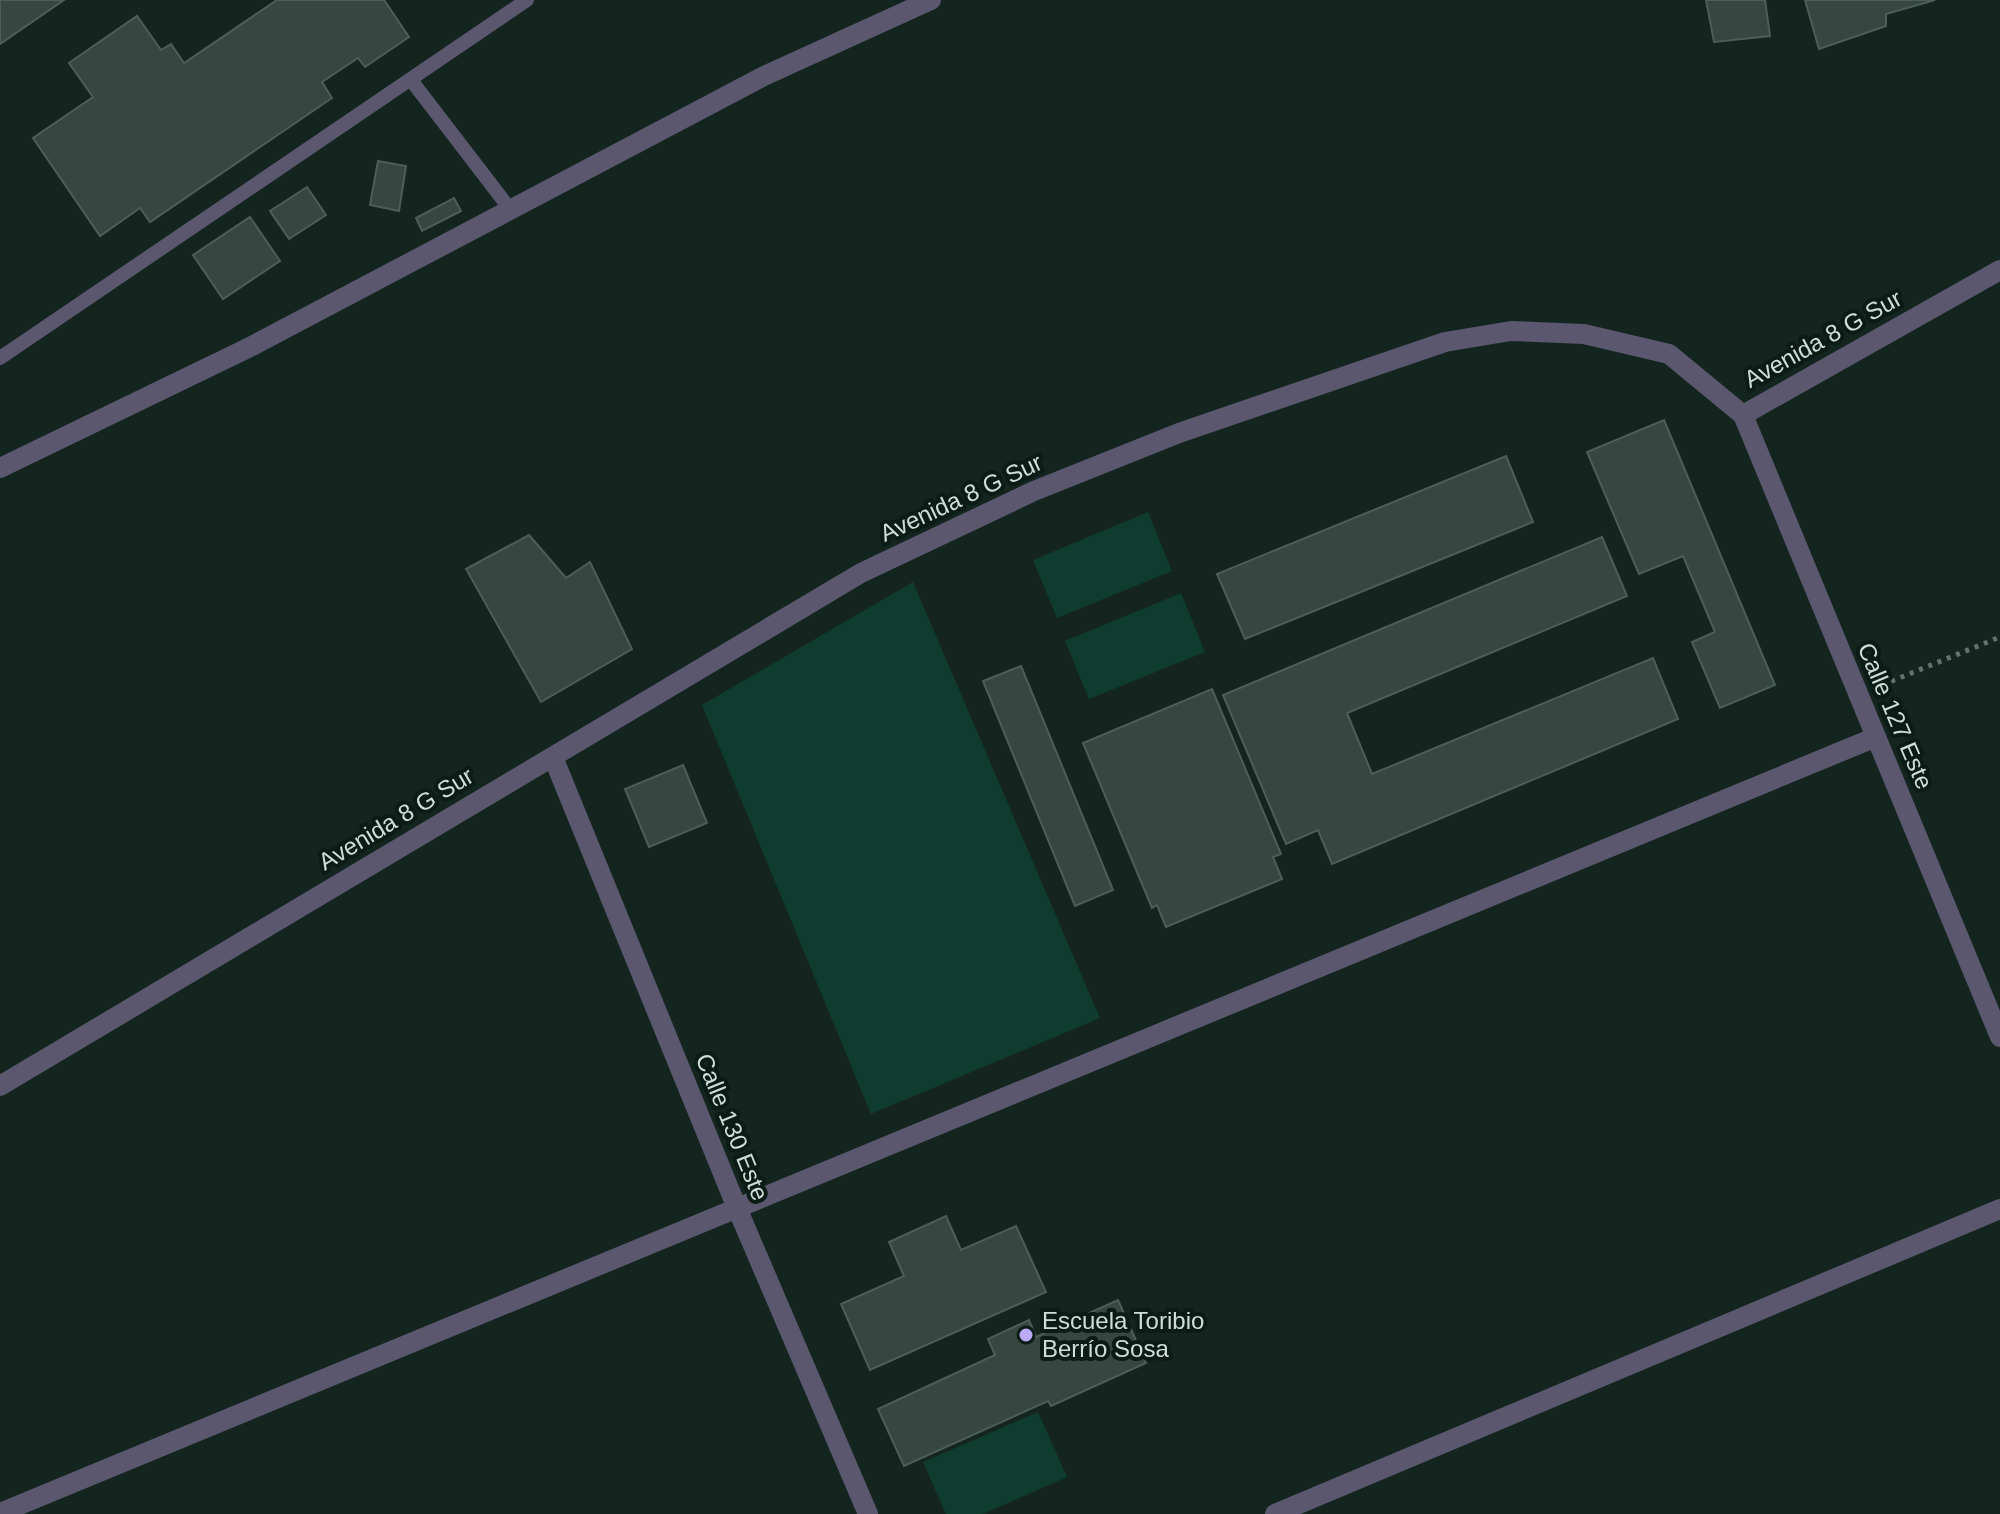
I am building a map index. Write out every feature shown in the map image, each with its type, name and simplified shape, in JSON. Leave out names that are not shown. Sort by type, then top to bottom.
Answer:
[{"type":"street","points":[[0,468],[248,348],[764,76],[931,0]]},
{"type":"street","name":"Avenida 8 G Sur","points":[[0,1086],[861,573],[1034,491],[1179,433],[1445,342],[1511,331],[1584,334],[1669,354],[1743,415],[2000,270]]},
{"type":"street","name":"Calle 127 Este","points":[[1743,415],[2000,1037]]},
{"type":"street","points":[[0,1513],[1876,737]]},
{"type":"street","name":"Calle 130 Este","points":[[553,757],[737,1208],[868,1514]]},
{"type":"street","points":[[1275,1514],[1320,1505],[2000,1209]]},
{"type":"lane","points":[[0,358],[527,0]]},
{"type":"lane","points":[[411,80],[510,209]]},
{"type":"path","points":[[1858,695],[2000,637]]},
{"type":"green space","points":[[1148,512],[1172,571],[1057,618],[1033,560]]},
{"type":"green space","points":[[913,582],[1100,1018],[871,1114],[702,705]]},
{"type":"green space","points":[[1181,593],[1205,652],[1089,699],[1065,641]]},
{"type":"green space","points":[[1038,1412],[1067,1477],[983,1514],[946,1514],[923,1462]]},
{"type":"building","points":[[0,0],[64,0],[0,44]]},
{"type":"building","points":[[277,0],[384,0],[409,37],[365,67],[358,58],[322,82],[332,98],[150,222],[140,208],[100,236],[33,138],[93,97],[69,63],[137,16],[161,50],[171,44],[184,63]]},
{"type":"building","points":[[1706,0],[1765,0],[1770,36],[1714,42]]},
{"type":"building","points":[[1805,0],[1935,0],[1886,14],[1886,26],[1819,49]]},
{"type":"building","points":[[378,161],[406,166],[399,211],[370,205]]},
{"type":"building","points":[[307,187],[326,215],[289,239],[270,211]]},
{"type":"building","points":[[454,198],[461,211],[422,231],[416,218]]},
{"type":"building","points":[[250,217],[280,261],[223,299],[193,255]]},
{"type":"building","points":[[1664,420],[1775,685],[1720,708],[1692,642],[1715,632],[1683,556],[1639,574],[1587,452]]},
{"type":"building","points":[[1506,456],[1533,522],[1245,639],[1217,574]]},
{"type":"building","points":[[529,535],[566,578],[590,562],[632,649],[541,702],[466,569]]},
{"type":"building","points":[[1602,537],[1627,596],[1347,713],[1372,774],[1653,658],[1678,719],[1332,864],[1318,830],[1286,844],[1223,695]]},
{"type":"building","points":[[1021,666],[1113,890],[1075,906],[983,681]]},
{"type":"building","points":[[1212,689],[1281,854],[1273,857],[1282,879],[1166,927],[1157,905],[1152,908],[1083,743]]},
{"type":"building","points":[[683,765],[707,823],[649,847],[625,789]]},
{"type":"building","points":[[946,1216],[961,1250],[1016,1226],[1046,1292],[870,1370],[841,1304],[904,1276],[889,1242]]},
{"type":"building","points":[[1118,1300],[1146,1363],[1051,1406],[1048,1401],[904,1466],[878,1409],[995,1355],[988,1339],[1029,1320],[1036,1337]]},
{"type":"place","name":"Escuela Toribio Berrío Sosa","points":[[1026,1335]]}]
